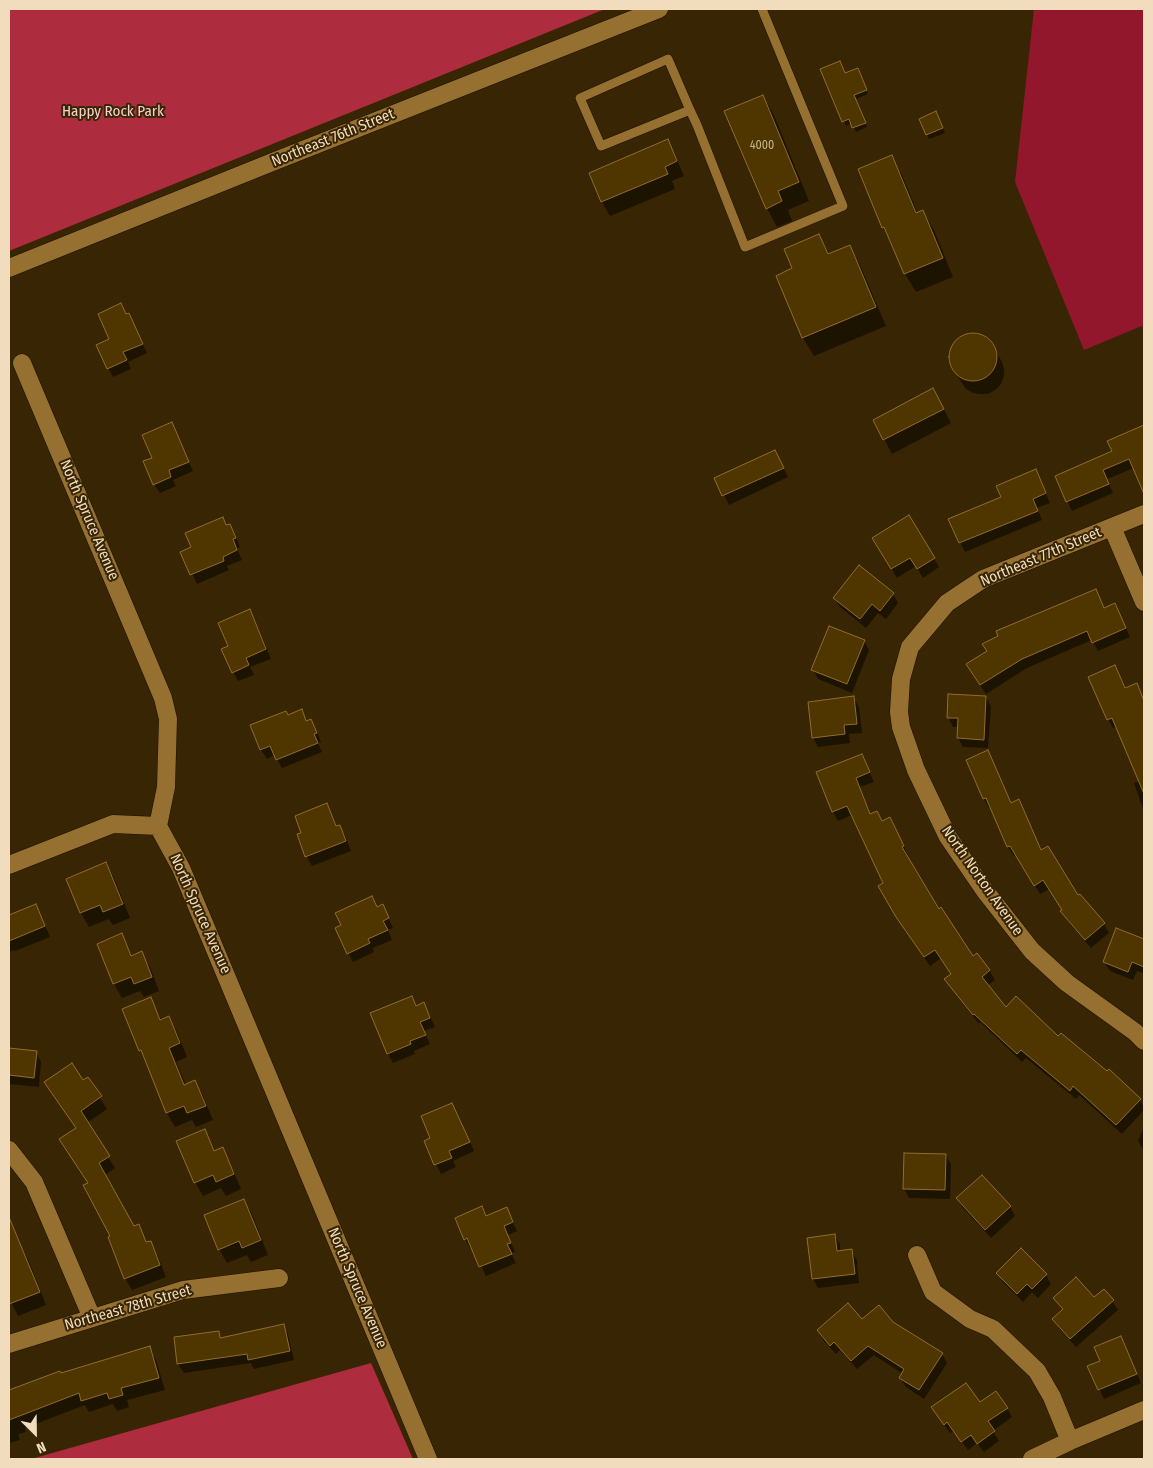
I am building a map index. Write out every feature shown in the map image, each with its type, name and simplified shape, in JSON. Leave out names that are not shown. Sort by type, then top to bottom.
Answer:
[{"type":"street","name":"Northeast 76th Street","points":[[9,268],[659,9]]},
{"type":"street","name":"North Spruce Avenue","points":[[22,363],[163,698],[168,719],[166,787],[158,826],[181,868],[428,1459]]},
{"type":"street","name":"Northeast 77th Street","points":[[922,631],[947,603],[982,579],[1144,514]]},
{"type":"street","points":[[1112,527],[1144,602]]},
{"type":"street","name":"North Norton Avenue","points":[[922,631],[910,647],[901,679],[899,712],[901,727],[916,770],[948,837],[985,891],[1032,951],[1067,983],[1141,1031]]},
{"type":"street","points":[[9,865],[113,824],[158,826]]},
{"type":"street","points":[[9,1150],[34,1182],[92,1318]]},
{"type":"street","points":[[917,1255],[932,1292],[970,1319],[993,1329],[1037,1371],[1052,1397],[1070,1441]]},
{"type":"street","name":"Northeast 78th Street","points":[[9,1344],[183,1290],[279,1278]]},
{"type":"street","points":[[1032,1459],[1144,1410]]},
{"type":"lane","points":[[690,110],[601,146],[580,98],[668,59],[690,110],[745,247],[843,206],[762,9]]},
{"type":"shaded area","points":[[1034,9],[1144,9],[1144,325],[1084,350],[1015,182]]},
{"type":"green space","name":"Happy Rock Park","points":[[9,9],[605,9],[9,251]]},
{"type":"green space","points":[[371,1363],[413,1459],[31,1459]]},
{"type":"building","points":[[840,61],[845,73],[858,68],[867,90],[854,95],[866,123],[852,128],[849,119],[842,122],[820,69]]},
{"type":"building","points":[[763,95],[799,182],[778,191],[782,201],[766,209],[724,111]]},
{"type":"building","points":[[936,111],[943,128],[926,135],[919,119]]},
{"type":"building","points":[[668,139],[677,161],[665,167],[668,174],[601,202],[589,173]]},
{"type":"building","points":[[892,155],[916,213],[923,210],[943,258],[904,274],[884,227],[882,228],[858,169]]},
{"type":"building","points":[[819,234],[828,254],[850,245],[876,307],[802,338],[776,276],[792,268],[784,249]]},
{"type":"building","points":[[121,303],[126,314],[129,313],[143,344],[123,352],[127,360],[107,369],[96,345],[109,339],[98,314]]},
{"type":"building","points":[[968,333],[978,333],[990,340],[997,352],[997,362],[990,374],[978,381],[968,381],[960,377],[953,370],[949,362],[949,352],[953,344],[960,337]]},
{"type":"building","points":[[933,388],[944,409],[883,440],[873,420]]},
{"type":"building","points":[[172,422],[189,462],[169,470],[171,477],[153,485],[143,461],[152,458],[142,435]]},
{"type":"building","points":[[1144,425],[1144,494],[1129,459],[1103,470],[1109,484],[1066,502],[1055,476],[1112,451],[1107,441]]},
{"type":"building","points":[[775,450],[784,468],[722,496],[714,478]]},
{"type":"building","points":[[1036,469],[1046,493],[1033,499],[1038,511],[959,543],[948,519],[1001,497],[996,486]]},
{"type":"building","points":[[909,515],[935,558],[917,569],[910,558],[891,569],[872,538]]},
{"type":"building","points":[[223,517],[226,525],[230,524],[236,538],[233,539],[237,550],[223,557],[224,561],[190,575],[180,552],[191,547],[185,533]]},
{"type":"building","points":[[859,565],[894,593],[880,611],[872,604],[860,619],[833,598]]},
{"type":"building","points":[[1096,589],[1104,608],[1115,603],[1126,628],[1092,643],[1087,631],[1022,659],[980,685],[966,664],[987,651],[982,644],[998,636],[996,631]]},
{"type":"building","points":[[250,609],[266,649],[246,658],[249,665],[232,673],[221,649],[228,646],[218,623]]},
{"type":"building","points":[[829,626],[865,640],[847,684],[811,670]]},
{"type":"building","points":[[1115,665],[1125,688],[1137,683],[1144,701],[1144,794],[1112,718],[1107,720],[1088,677]]},
{"type":"building","points":[[948,694],[986,696],[984,740],[957,738],[958,718],[947,718]]},
{"type":"building","points":[[854,696],[857,724],[844,725],[845,734],[812,738],[808,702]]},
{"type":"building","points":[[302,709],[306,721],[311,719],[317,733],[314,734],[318,743],[276,760],[270,746],[260,750],[250,725],[286,711],[288,715]]},
{"type":"building","points":[[988,750],[1011,803],[1019,799],[1041,850],[1048,846],[1078,895],[1080,894],[1105,923],[1085,940],[1060,911],[1062,910],[1043,880],[1034,886],[1010,846],[1007,847],[986,798],[983,799],[966,760]]},
{"type":"building","points":[[862,754],[870,772],[856,778],[870,814],[877,811],[882,821],[890,817],[904,846],[902,847],[939,909],[941,907],[973,956],[977,953],[990,970],[982,977],[1006,1007],[1016,996],[1058,1036],[1061,1033],[1107,1071],[1109,1069],[1141,1099],[1116,1125],[1073,1086],[1070,1091],[1021,1050],[1017,1054],[973,1015],[944,979],[951,974],[935,950],[924,957],[896,917],[878,886],[883,883],[847,806],[832,812],[816,772]]},
{"type":"building","points":[[327,803],[336,826],[340,825],[346,841],[305,857],[297,834],[301,833],[295,816]]},
{"type":"building","points":[[106,862],[123,904],[103,912],[100,905],[80,913],[66,879]]},
{"type":"building","points":[[372,896],[377,907],[383,904],[389,918],[383,921],[388,930],[368,939],[370,943],[347,954],[335,928],[341,925],[335,913]]},
{"type":"building","points":[[36,904],[45,926],[9,941],[9,915]]},
{"type":"building","points":[[1116,928],[1144,939],[1144,967],[1132,962],[1128,972],[1103,962]]},
{"type":"building","points":[[122,933],[131,956],[142,951],[152,977],[134,984],[131,977],[113,984],[97,944]]},
{"type":"building","points":[[412,996],[416,1006],[424,1002],[430,1018],[420,1022],[426,1035],[410,1041],[411,1044],[387,1054],[370,1013]]},
{"type":"building","points":[[151,997],[160,1020],[169,1016],[180,1043],[169,1048],[184,1085],[195,1080],[206,1106],[187,1113],[184,1106],[166,1113],[141,1050],[139,1051],[122,1009]]},
{"type":"building","points":[[9,1048],[37,1051],[34,1078],[9,1075]]},
{"type":"building","points":[[72,1063],[83,1080],[88,1077],[102,1096],[81,1111],[110,1156],[99,1163],[134,1226],[139,1224],[146,1242],[151,1241],[160,1265],[124,1279],[108,1237],[110,1236],[83,1185],[88,1183],[59,1139],[76,1128],[44,1082]]},
{"type":"building","points":[[452,1103],[470,1142],[449,1151],[452,1158],[434,1165],[424,1141],[430,1138],[421,1116]]},
{"type":"building","points":[[205,1129],[214,1151],[223,1147],[234,1174],[216,1182],[213,1175],[194,1183],[176,1141]]},
{"type":"building","points":[[904,1153],[946,1154],[945,1190],[903,1189]]},
{"type":"building","points":[[982,1175],[1011,1206],[985,1230],[956,1198]]},
{"type":"building","points":[[244,1199],[261,1240],[242,1248],[239,1241],[218,1250],[204,1215]]},
{"type":"building","points":[[482,1206],[486,1216],[507,1207],[513,1222],[504,1226],[511,1243],[507,1244],[512,1254],[479,1267],[467,1238],[464,1240],[455,1218]]},
{"type":"building","points":[[9,1217],[40,1292],[9,1304]]},
{"type":"building","points":[[835,1234],[837,1251],[852,1249],[855,1274],[812,1279],[807,1238]]},
{"type":"building","points":[[1021,1248],[1047,1274],[1032,1289],[1027,1284],[1017,1294],[996,1273]]},
{"type":"building","points":[[1076,1277],[1094,1297],[1104,1289],[1114,1300],[1070,1339],[1052,1319],[1063,1309],[1053,1298]]},
{"type":"building","points":[[848,1303],[862,1319],[879,1305],[893,1322],[943,1353],[919,1390],[899,1378],[904,1369],[868,1346],[851,1361],[834,1342],[830,1346],[817,1330]]},
{"type":"building","points":[[284,1324],[290,1351],[248,1360],[247,1354],[177,1364],[174,1337],[219,1331],[220,1338]]},
{"type":"building","points":[[1121,1336],[1137,1374],[1098,1390],[1087,1366],[1100,1361],[1094,1347]]},
{"type":"building","points":[[150,1346],[159,1378],[121,1388],[123,1395],[109,1399],[107,1393],[81,1401],[79,1393],[9,1420],[9,1390],[60,1371],[61,1373]]},
{"type":"building","points":[[966,1383],[980,1402],[996,1391],[1008,1408],[988,1421],[995,1431],[977,1444],[971,1435],[961,1442],[947,1422],[944,1425],[931,1407]]}]
